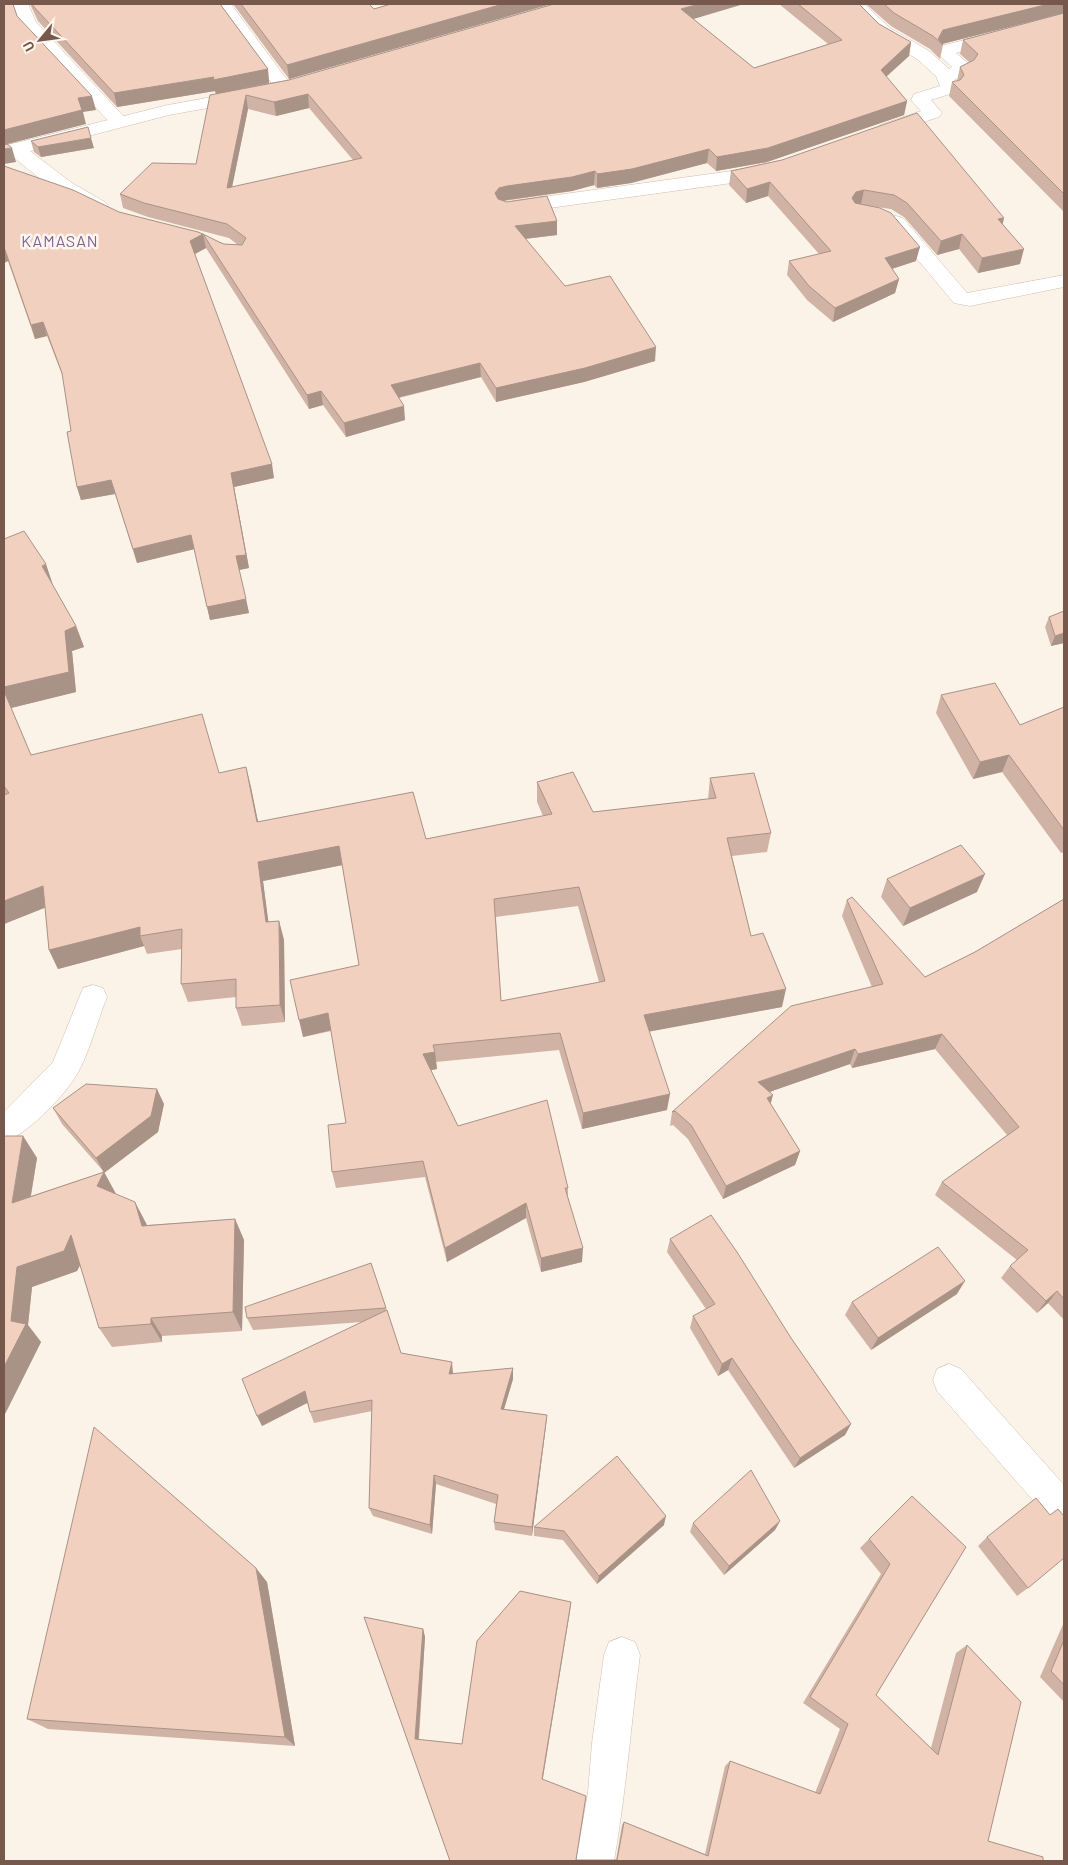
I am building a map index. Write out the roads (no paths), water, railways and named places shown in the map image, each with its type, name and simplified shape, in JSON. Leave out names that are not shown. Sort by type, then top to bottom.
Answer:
[{"type":"street","points":[[20,4],[28,24],[119,122]]},
{"type":"street","points":[[223,4],[270,91]]},
{"type":"street","points":[[1057,4],[1064,12]]},
{"type":"street","points":[[859,8],[884,32],[923,55],[946,76]]},
{"type":"street","points":[[946,76],[964,68],[946,53],[947,50],[1064,19]]},
{"type":"street","points":[[865,137],[933,113],[920,99],[950,88],[944,80],[946,76]]},
{"type":"street","points":[[9,150],[168,110],[270,91],[303,82]]},
{"type":"street","points":[[9,150],[83,199],[114,212]]},
{"type":"street","points":[[507,208],[732,177],[782,165]]},
{"type":"street","points":[[875,214],[896,222],[961,299],[970,300],[1064,280]]},
{"type":"street","points":[[4,1129],[21,1116],[64,1070],[94,997]]},
{"type":"street","points":[[949,1380],[1064,1510]]},
{"type":"street","points":[[595,1861],[608,1792],[610,1743],[622,1655]]},
{"type":"district","name":"KAMASAN","points":[[60,241]]}]
